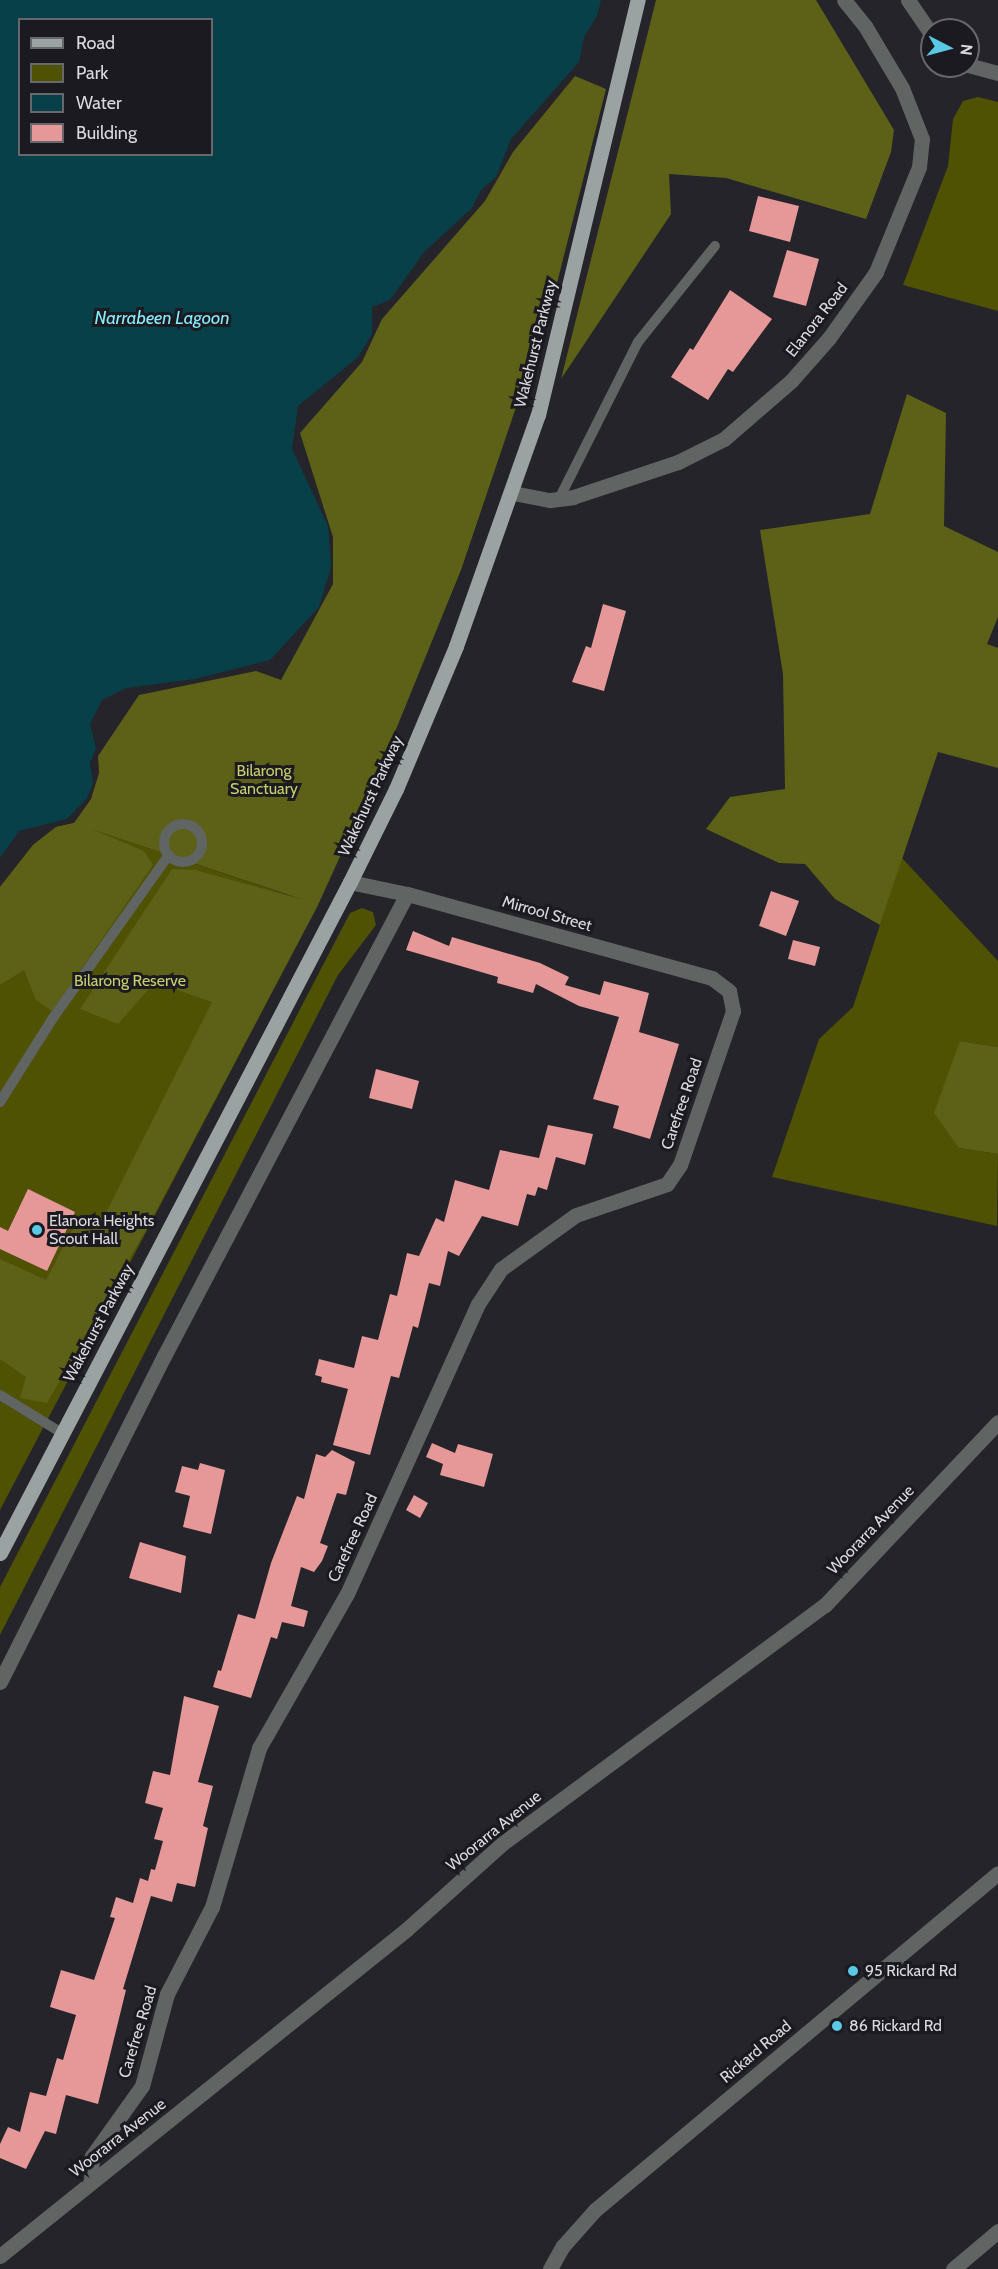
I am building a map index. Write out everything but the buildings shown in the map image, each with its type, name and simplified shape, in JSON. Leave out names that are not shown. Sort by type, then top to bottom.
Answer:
[{"type":"main road","name":"Wakehurst Parkway","points":[[0,1553],[350,882],[396,789],[456,646],[513,493],[538,415],[638,0]]},
{"type":"street","name":"Elanora Road","points":[[513,493],[559,499],[678,462],[724,439],[790,381],[829,338],[876,272],[919,167],[922,139],[902,88],[865,26],[844,0]]},
{"type":"street","points":[[908,0],[920,18]]},
{"type":"street","points":[[980,69],[998,74]]},
{"type":"street","name":"Mirrool Street","points":[[350,882],[407,894],[712,978],[729,991]]},
{"type":"street","points":[[0,1682],[169,1345],[407,894]]},
{"type":"street","name":"Carefree Road","points":[[91,2181],[92,2156],[142,2086],[167,1994],[212,1907],[259,1748],[348,1594],[478,1304],[501,1269],[576,1215],[667,1184],[680,1165],[733,1011],[729,991]]},
{"type":"street","name":"Woorarra Avenue","points":[[0,2256],[407,1929],[502,1843],[825,1605],[998,1422]]},
{"type":"street","name":"Rickard Road","points":[[549,2269],[562,2246],[595,2210],[998,1873]]},
{"type":"street","points":[[952,2269],[998,2231]]},
{"type":"lane","points":[[559,499],[638,342],[715,246]]},
{"type":"lane","points":[[0,1102],[53,1018],[169,855]]},
{"type":"lane","points":[[0,1395],[62,1433]]},
{"type":"green space","points":[[656,0],[816,0],[894,130],[891,152],[866,219],[726,178],[669,174],[671,214],[561,379]]},
{"type":"green space","name":"Bilarong Sanctuary","points":[[575,76],[606,89],[554,295],[461,570],[379,771],[318,905],[145,1232],[47,1403],[20,1398],[26,1377],[0,1359],[0,1259],[46,1280],[79,1216],[104,1217],[212,1002],[155,982],[118,1024],[80,1009],[172,869],[195,870],[301,899],[91,829],[144,851],[153,865],[52,1011],[36,1000],[24,970],[0,985],[0,887],[33,845],[56,827],[74,823],[91,799],[99,773],[98,756],[139,695],[256,671],[281,680],[333,584],[333,537],[300,433],[362,362],[382,319],[485,201],[513,152]]},
{"type":"green space","points":[[978,97],[998,102],[998,311],[903,285],[948,166],[953,119],[963,101]]},
{"type":"green space","points":[[907,394],[946,413],[944,526],[998,552],[998,617],[987,644],[998,648],[998,768],[938,752],[880,925],[835,899],[805,864],[779,863],[706,829],[730,797],[785,789],[783,674],[760,530],[870,514]]},
{"type":"green space","name":"Bilarong Reserve","points":[[74,823],[318,905],[0,1510],[0,887],[33,845],[56,827]]},
{"type":"green space","points":[[902,858],[998,961],[998,1047],[960,1041],[959,1148],[998,1154],[997,1226],[772,1177],[819,1039],[853,1007]]},
{"type":"green space","points":[[362,908],[373,912],[376,925],[338,975],[0,1635],[0,1587],[350,913]]},
{"type":"green space","points":[[960,1041],[998,1047],[998,1154],[959,1148],[934,1113]]},
{"type":"water","name":"Narrabeen Lagoon","points":[[0,0],[601,0],[597,16],[584,37],[579,62],[511,139],[496,177],[481,190],[472,208],[424,252],[390,300],[372,307],[372,334],[358,357],[298,406],[292,449],[328,526],[331,567],[319,607],[270,660],[195,679],[126,688],[102,700],[90,724],[96,748],[90,763],[93,783],[87,798],[67,819],[19,831],[0,858]]},
{"type":"place","name":"Elanora Heights Scout Hall","points":[[37,1230]]},
{"type":"place","name":"95 Rickard Rd","points":[[853,1971]]},
{"type":"place","name":"86 Rickard Rd","points":[[837,2026]]}]
